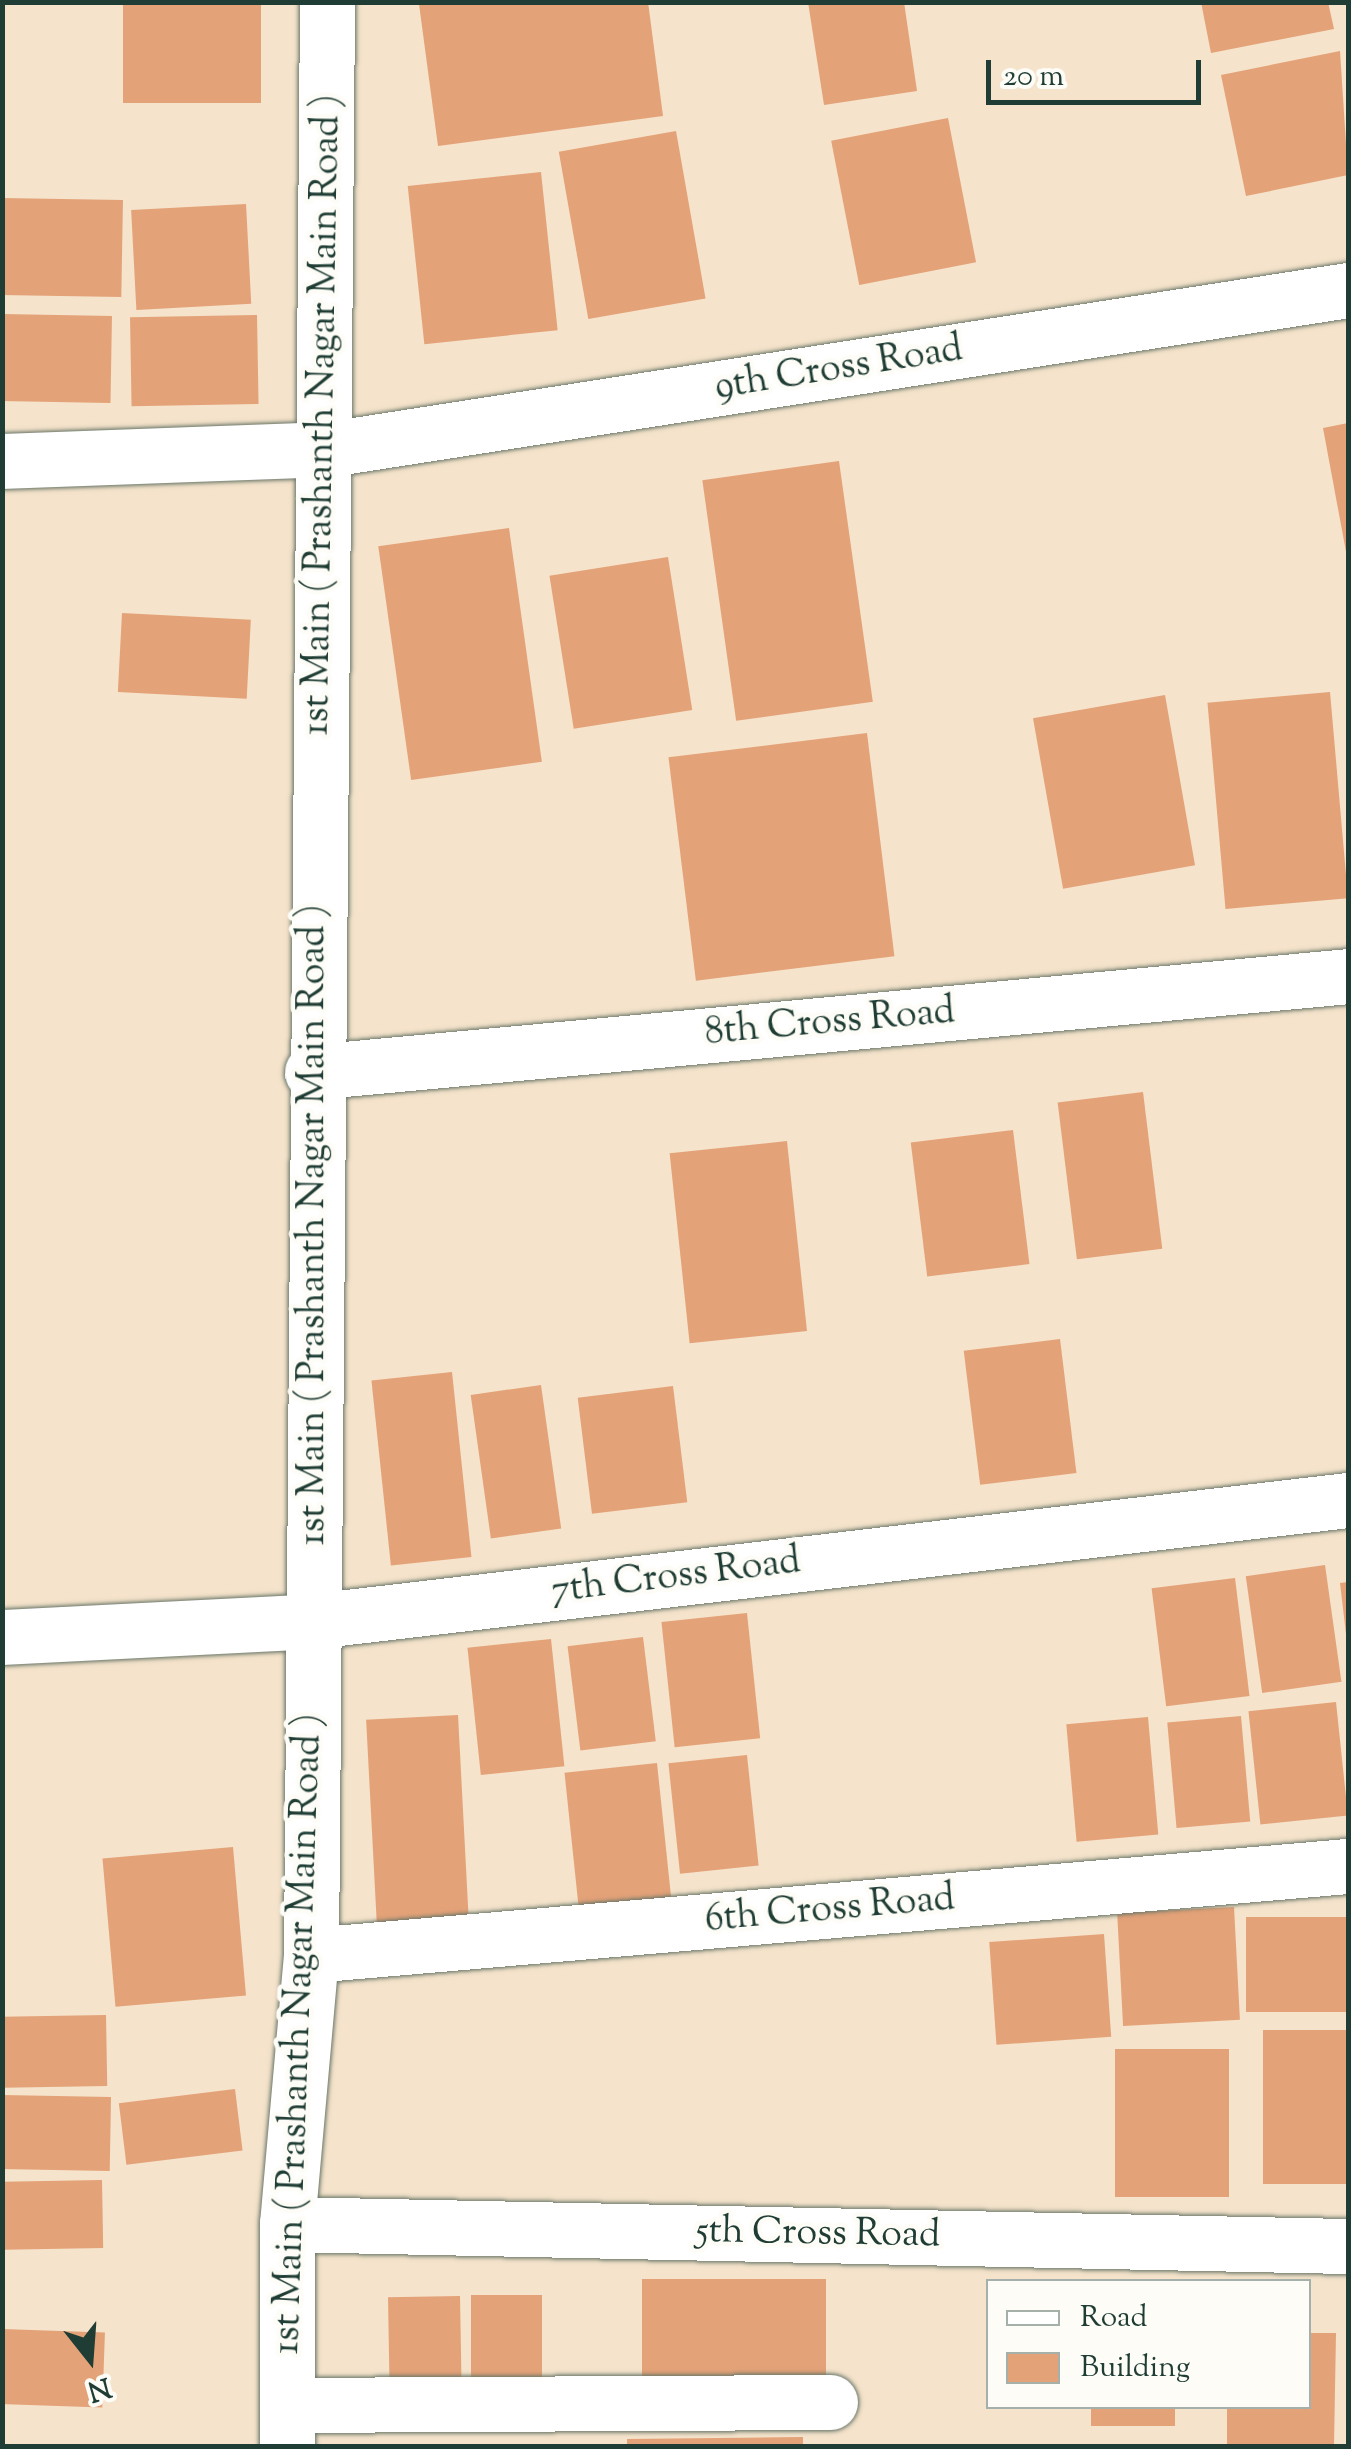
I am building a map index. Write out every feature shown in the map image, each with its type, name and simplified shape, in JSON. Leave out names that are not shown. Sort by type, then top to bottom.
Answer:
[{"type":"street","name":"1st Main ( Prashanth Nagar Main Road )","points":[[287,2426],[286,2224],[311,1956],[312,1072],[329,449],[327,2]]},
{"type":"street","name":"9th Cross Road","points":[[2,462],[329,449],[1348,290]]},
{"type":"street","name":"8th Cross Road","points":[[312,1072],[1348,976]]},
{"type":"street","name":"7th Cross Road","points":[[2,1637],[313,1620],[1348,1500]]},
{"type":"street","name":"6th Cross Road","points":[[311,1956],[1348,1866]]},
{"type":"street","name":"5th Cross Road","points":[[286,2224],[1348,2246]]},
{"type":"street","points":[[287,2426],[830,2402]]},
{"type":"building","points":[[123,2],[261,2],[261,103],[123,103]]},
{"type":"building","points":[[648,2],[663,116],[438,146],[419,4]]},
{"type":"building","points":[[808,2],[904,2],[917,91],[824,105]]},
{"type":"building","points":[[1201,2],[1328,2],[1334,29],[1211,53]]},
{"type":"building","points":[[1340,51],[1348,175],[1246,196],[1221,75]]},
{"type":"building","points":[[948,118],[976,262],[859,285],[831,141]]},
{"type":"building","points":[[676,131],[706,298],[588,319],[559,152]]},
{"type":"building","points":[[541,172],[558,330],[424,344],[408,186]]},
{"type":"building","points":[[2,198],[123,200],[121,297],[2,295]]},
{"type":"building","points":[[246,204],[251,304],[136,310],[131,210]]},
{"type":"building","points":[[2,314],[112,316],[110,403],[2,401]]},
{"type":"building","points":[[257,315],[259,404],[132,406],[130,317]]},
{"type":"building","points":[[1348,423],[1348,557],[1347,557],[1323,428]]},
{"type":"building","points":[[839,461],[873,702],[736,721],[702,480]]},
{"type":"building","points":[[509,528],[542,762],[411,780],[378,546]]},
{"type":"building","points":[[668,557],[692,710],[574,729],[549,576]]},
{"type":"building","points":[[122,613],[251,620],[247,699],[118,692]]},
{"type":"building","points":[[1330,692],[1348,898],[1226,909],[1207,703]]},
{"type":"building","points":[[1165,695],[1195,865],[1063,889],[1033,718]]},
{"type":"building","points":[[867,733],[894,956],[696,981],[668,757]]},
{"type":"building","points":[[1143,1092],[1162,1249],[1077,1259],[1058,1102]]},
{"type":"building","points":[[1013,1130],[1029,1264],[927,1277],[911,1143]]},
{"type":"building","points":[[787,1141],[807,1331],[690,1343],[670,1153]]},
{"type":"building","points":[[1060,1339],[1076,1473],[980,1485],[964,1351]]},
{"type":"building","points":[[452,1372],[471,1557],[391,1565],[371,1380]]},
{"type":"building","points":[[541,1385],[561,1529],[491,1538],[471,1395]]},
{"type":"building","points":[[673,1386],[687,1502],[592,1514],[578,1398]]},
{"type":"building","points":[[1325,1565],[1341,1682],[1262,1693],[1246,1576]]},
{"type":"building","points":[[1235,1578],[1250,1696],[1166,1706],[1152,1588]]},
{"type":"building","points":[[1348,1582],[1348,1633],[1346,1634],[1340,1583]]},
{"type":"building","points":[[747,1613],[760,1738],[675,1747],[661,1622]]},
{"type":"building","points":[[643,1637],[656,1741],[580,1750],[568,1646]]},
{"type":"building","points":[[551,1639],[564,1766],[481,1775],[467,1648]]},
{"type":"building","points":[[1336,1702],[1348,1815],[1260,1825],[1248,1711]]},
{"type":"building","points":[[458,1715],[469,1922],[377,1927],[366,1720]]},
{"type":"building","points":[[1241,1716],[1250,1822],[1177,1828],[1167,1722]]},
{"type":"building","points":[[1148,1717],[1158,1835],[1077,1842],[1066,1724]]},
{"type":"building","points":[[747,1755],[759,1865],[680,1874],[668,1763]]},
{"type":"building","points":[[657,1763],[671,1899],[579,1909],[565,1773]]},
{"type":"building","points":[[233,1847],[246,1995],[115,2007],[102,1858]]},
{"type":"building","points":[[1234,1907],[1240,2020],[1123,2026],[1117,1913]]},
{"type":"building","points":[[1246,1917],[1348,1917],[1348,2012],[1246,2012]]},
{"type":"building","points":[[1104,1934],[1111,2037],[996,2045],[989,1942]]},
{"type":"building","points":[[106,2015],[107,2086],[3,2088],[2,2017]]},
{"type":"building","points":[[1263,2030],[1348,2030],[1348,2184],[1263,2184]]},
{"type":"building","points":[[1115,2049],[1229,2049],[1229,2197],[1115,2197]]},
{"type":"building","points":[[235,2089],[243,2151],[126,2165],[119,2103]]},
{"type":"building","points":[[2,2095],[111,2097],[110,2171],[2,2169]]},
{"type":"building","points":[[102,2180],[103,2248],[4,2250],[3,2182]]},
{"type":"building","points":[[642,2279],[826,2279],[826,2376],[642,2376]]},
{"type":"building","points":[[471,2295],[542,2295],[542,2383],[471,2383]]},
{"type":"building","points":[[460,2296],[462,2386],[390,2387],[388,2297]]},
{"type":"building","points":[[2,2329],[105,2333],[102,2408],[2,2404]]},
{"type":"building","points":[[1311,2333],[1336,2333],[1334,2446],[1227,2446],[1227,2409],[1311,2409]]},
{"type":"building","points":[[1091,2409],[1175,2409],[1175,2426],[1091,2426]]},
{"type":"building","points":[[803,2437],[803,2446],[627,2446],[627,2439]]}]
